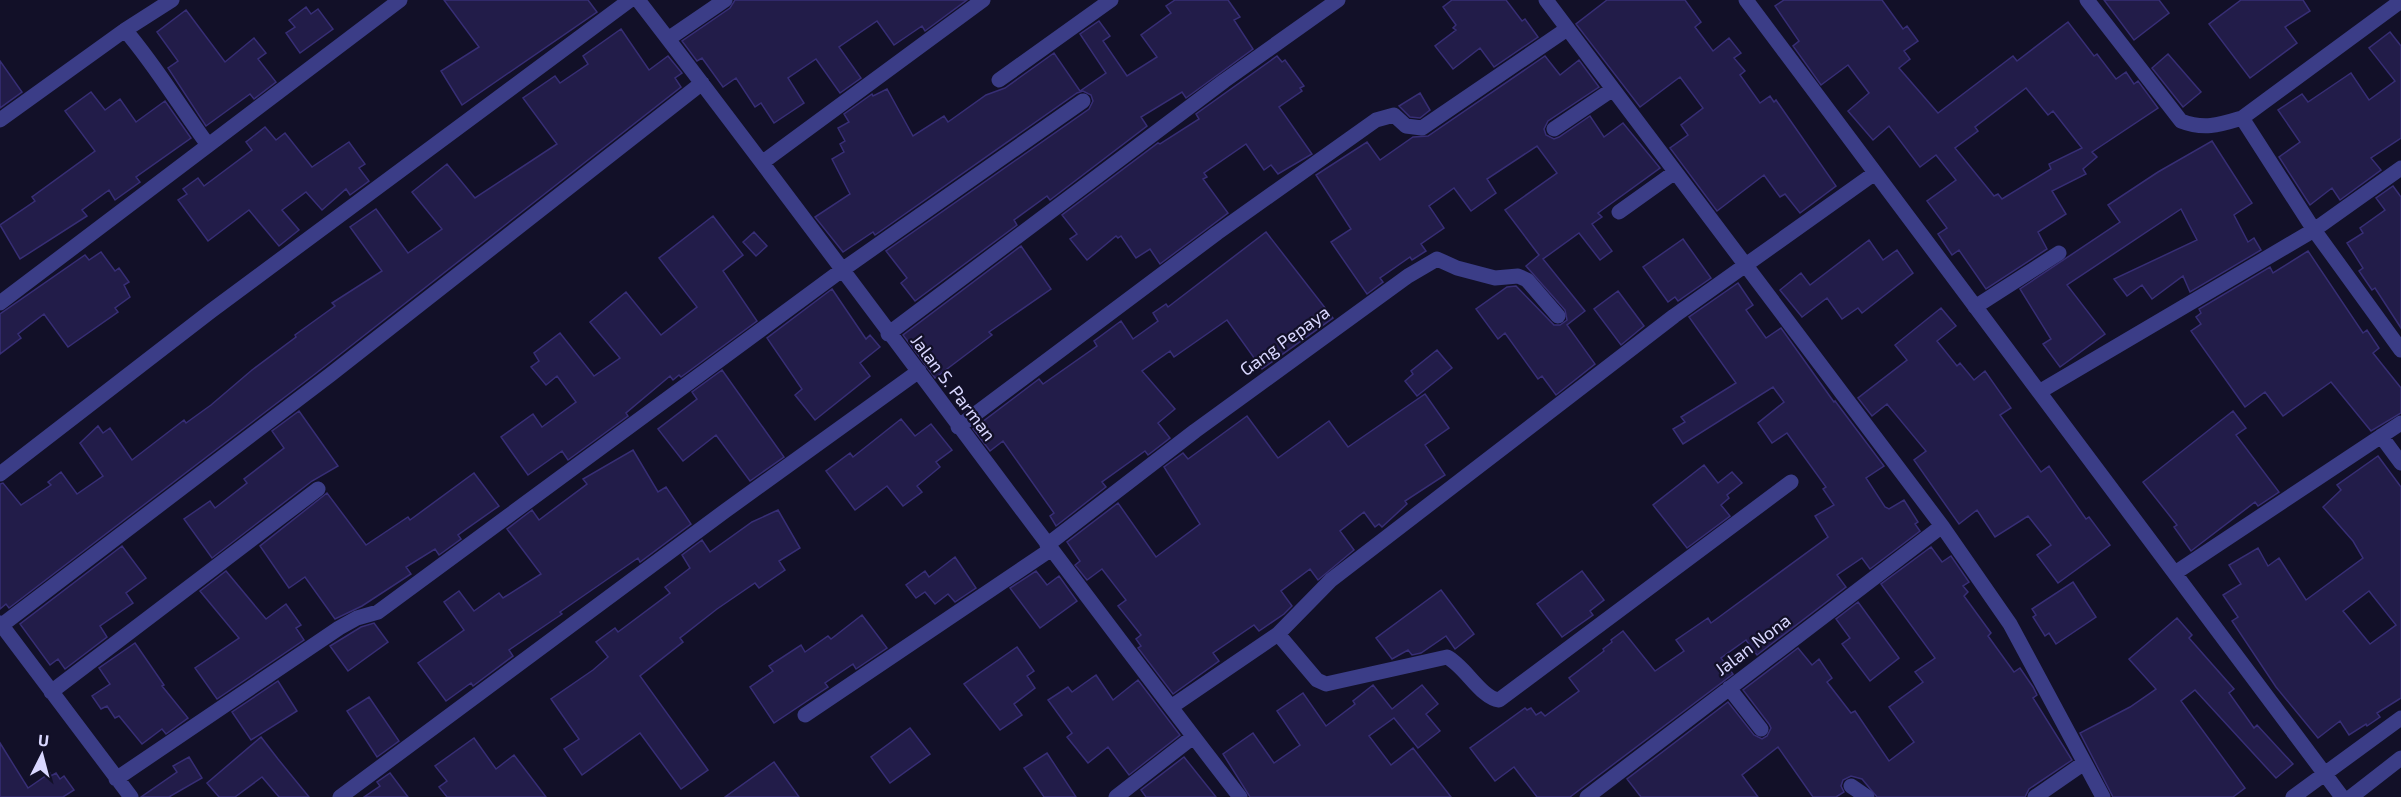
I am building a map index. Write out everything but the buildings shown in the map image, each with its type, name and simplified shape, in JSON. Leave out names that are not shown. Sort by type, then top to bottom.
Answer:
[{"type":"street","points":[[0,120],[125,30],[172,0]]},
{"type":"street","points":[[0,303],[400,0]]},
{"type":"street","points":[[0,474],[211,311],[630,0]]},
{"type":"street","name":"Jalan S. Parman","points":[[638,0],[763,162],[888,334],[919,371],[1049,548],[1240,797]]},
{"type":"street","points":[[669,39],[725,0]]},
{"type":"street","points":[[763,162],[983,0]]},
{"type":"street","points":[[999,80],[1111,0]]},
{"type":"street","points":[[888,334],[1224,81],[1338,0]]},
{"type":"street","points":[[1546,0],[1942,526],[2010,624],[2103,797]]},
{"type":"street","points":[[1746,0],[2342,797]]},
{"type":"street","points":[[2087,0],[2181,121],[2197,128],[2210,128],[2241,118],[2401,1]]},
{"type":"street","points":[[958,427],[1217,233],[1376,120],[1394,115],[1406,126],[1422,128],[1567,29]]},
{"type":"street","points":[[125,30],[155,65],[174,99],[208,145]]},
{"type":"street","points":[[130,797],[1,624],[321,382],[702,83]]},
{"type":"street","points":[[1554,129],[1613,89]]},
{"type":"street","points":[[116,779],[339,628],[357,618],[378,612],[842,270],[1083,101]]},
{"type":"street","points":[[2241,118],[2314,231],[2401,350]]},
{"type":"street","points":[[2039,392],[2314,231],[2401,168]]},
{"type":"street","points":[[1618,212],[1675,172]]},
{"type":"street","points":[[1171,707],[1278,634],[1331,580],[1664,323],[1875,173]]},
{"type":"street","points":[[1975,307],[2059,253]]},
{"type":"street","name":"Gang Pepaya","points":[[1049,548],[1195,431],[1408,276],[1437,259],[1458,268],[1495,278],[1518,276],[1527,280],[1558,316]]},
{"type":"street","points":[[340,797],[725,511],[919,371]]},
{"type":"street","points":[[2175,573],[2401,423]]},
{"type":"street","points":[[2381,436],[2401,463]]},
{"type":"street","points":[[1278,634],[1317,680],[1326,684],[1446,657],[1457,662],[1489,696],[1498,700],[1791,483]]},
{"type":"street","points":[[51,692],[318,489]]},
{"type":"street","name":"Jalan Nona","points":[[1587,797],[1942,526]]},
{"type":"street","points":[[806,715],[1049,548]]},
{"type":"street","points":[[1729,688],[1761,729]]},
{"type":"street","points":[[2293,797],[2401,718]]},
{"type":"street","points":[[1116,797],[1193,736]]},
{"type":"street","points":[[2351,797],[2401,758]]},
{"type":"street","points":[[2035,797],[2084,763]]},
{"type":"street","points":[[1851,786],[1867,797]]}]
